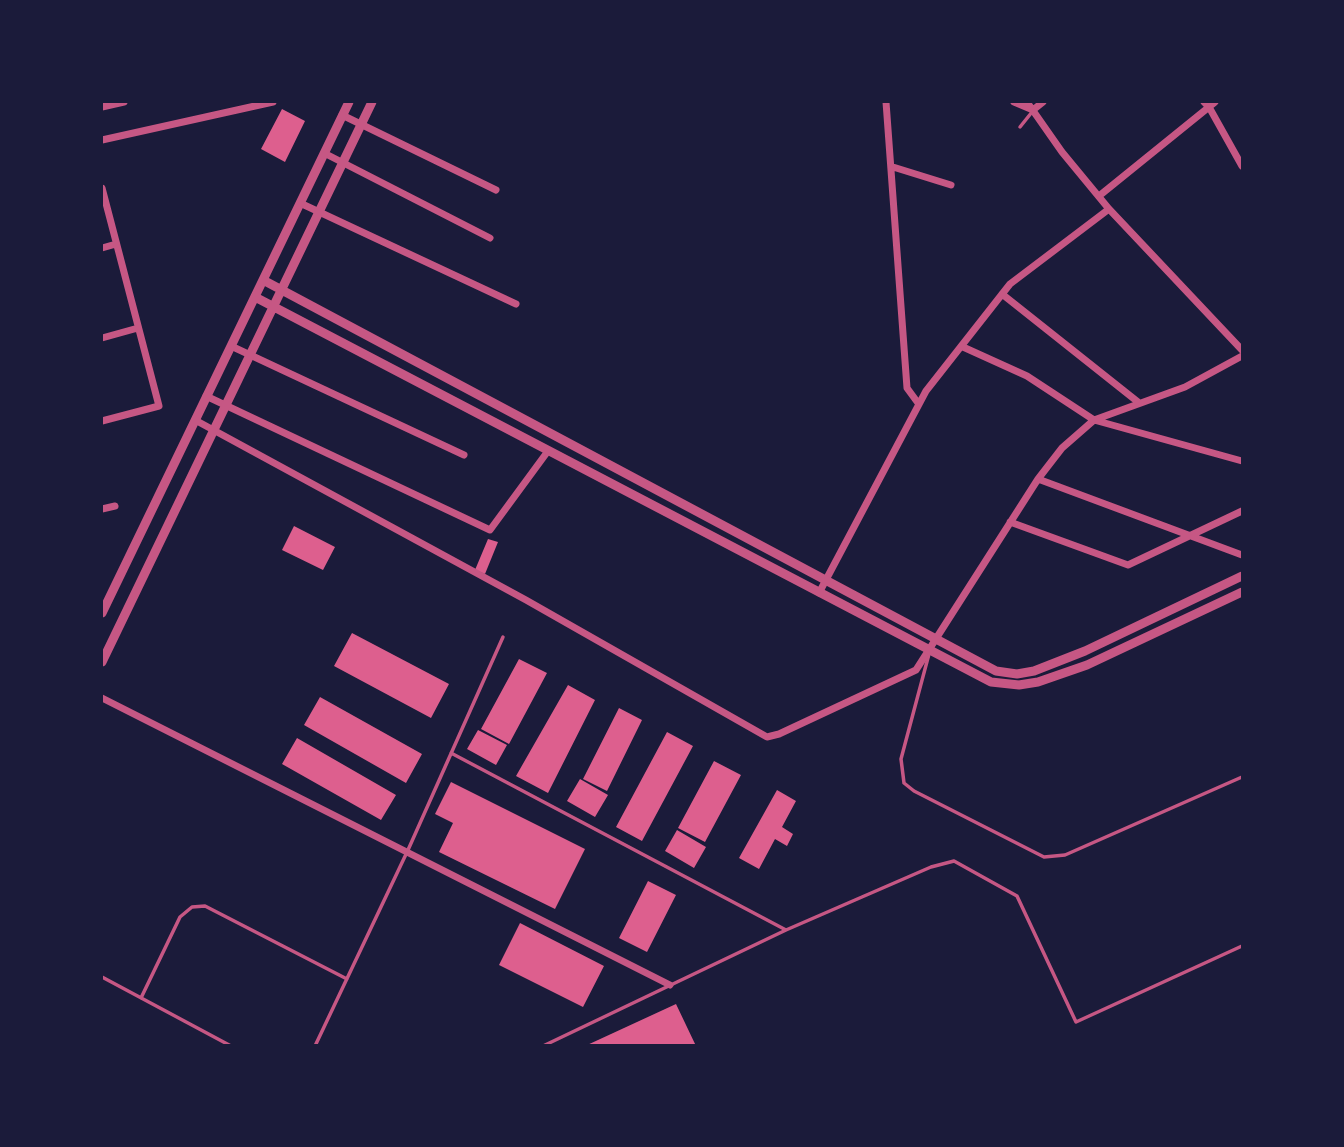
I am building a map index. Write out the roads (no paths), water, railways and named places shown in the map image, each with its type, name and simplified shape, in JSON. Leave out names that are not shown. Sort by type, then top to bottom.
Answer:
[{"type":"street","points":[[102,107],[124,102]]},
{"type":"street","points":[[102,140],[273,102]]},
{"type":"street","points":[[102,614],[349,102]]},
{"type":"street","points":[[102,662],[372,102]]},
{"type":"street","points":[[886,102],[893,167],[907,388],[918,402]]},
{"type":"street","points":[[1014,102],[1033,110]]},
{"type":"street","points":[[1027,102],[1109,209],[1242,350]]},
{"type":"street","points":[[1033,110],[1044,102]]},
{"type":"street","points":[[1099,196],[1209,103],[1242,166]]},
{"type":"street","points":[[342,115],[362,122],[496,190]]},
{"type":"street","points":[[324,153],[490,238]]},
{"type":"street","points":[[893,167],[951,185]]},
{"type":"street","points":[[102,188],[159,406],[102,421]]},
{"type":"street","points":[[300,203],[516,304]]},
{"type":"street","points":[[819,593],[918,402],[1002,294],[1045,255],[1109,209]]},
{"type":"street","points":[[102,248],[116,244]]},
{"type":"street","points":[[263,280],[996,671],[1017,674],[1034,671],[1085,651],[1242,576]]},
{"type":"street","points":[[1002,294],[1138,402]]},
{"type":"street","points":[[255,297],[991,682],[1019,685],[1038,682],[1087,665],[1242,592]]},
{"type":"street","points":[[102,338],[138,328]]},
{"type":"street","points":[[231,346],[464,455]]},
{"type":"street","points":[[963,347],[1027,376],[1094,420],[1242,461]]},
{"type":"street","points":[[195,420],[526,600],[767,737],[779,734],[916,670],[930,652],[1038,479],[1062,448],[1094,420],[1185,387],[1242,355]]},
{"type":"street","points":[[206,396],[490,530],[548,451]]},
{"type":"street","points":[[1038,479],[1242,555]]},
{"type":"street","points":[[102,509],[115,506]]},
{"type":"street","points":[[1010,522],[1128,565],[1242,511]]},
{"type":"street","points":[[102,698],[408,850],[670,985]]},
{"type":"lane","points":[[1020,127],[1033,110]]},
{"type":"lane","points":[[316,1045],[408,850],[503,637]]},
{"type":"lane","points":[[930,652],[901,759],[904,783],[914,791],[1044,857],[1065,855],[1242,777]]},
{"type":"lane","points":[[451,753],[786,930]]},
{"type":"lane","points":[[543,1045],[786,930],[931,867],[954,861],[1017,896],[1076,1023],[1242,946]]},
{"type":"lane","points":[[141,998],[180,917],[192,907],[205,906],[347,979]]},
{"type":"lane","points":[[102,977],[231,1045]]}]
